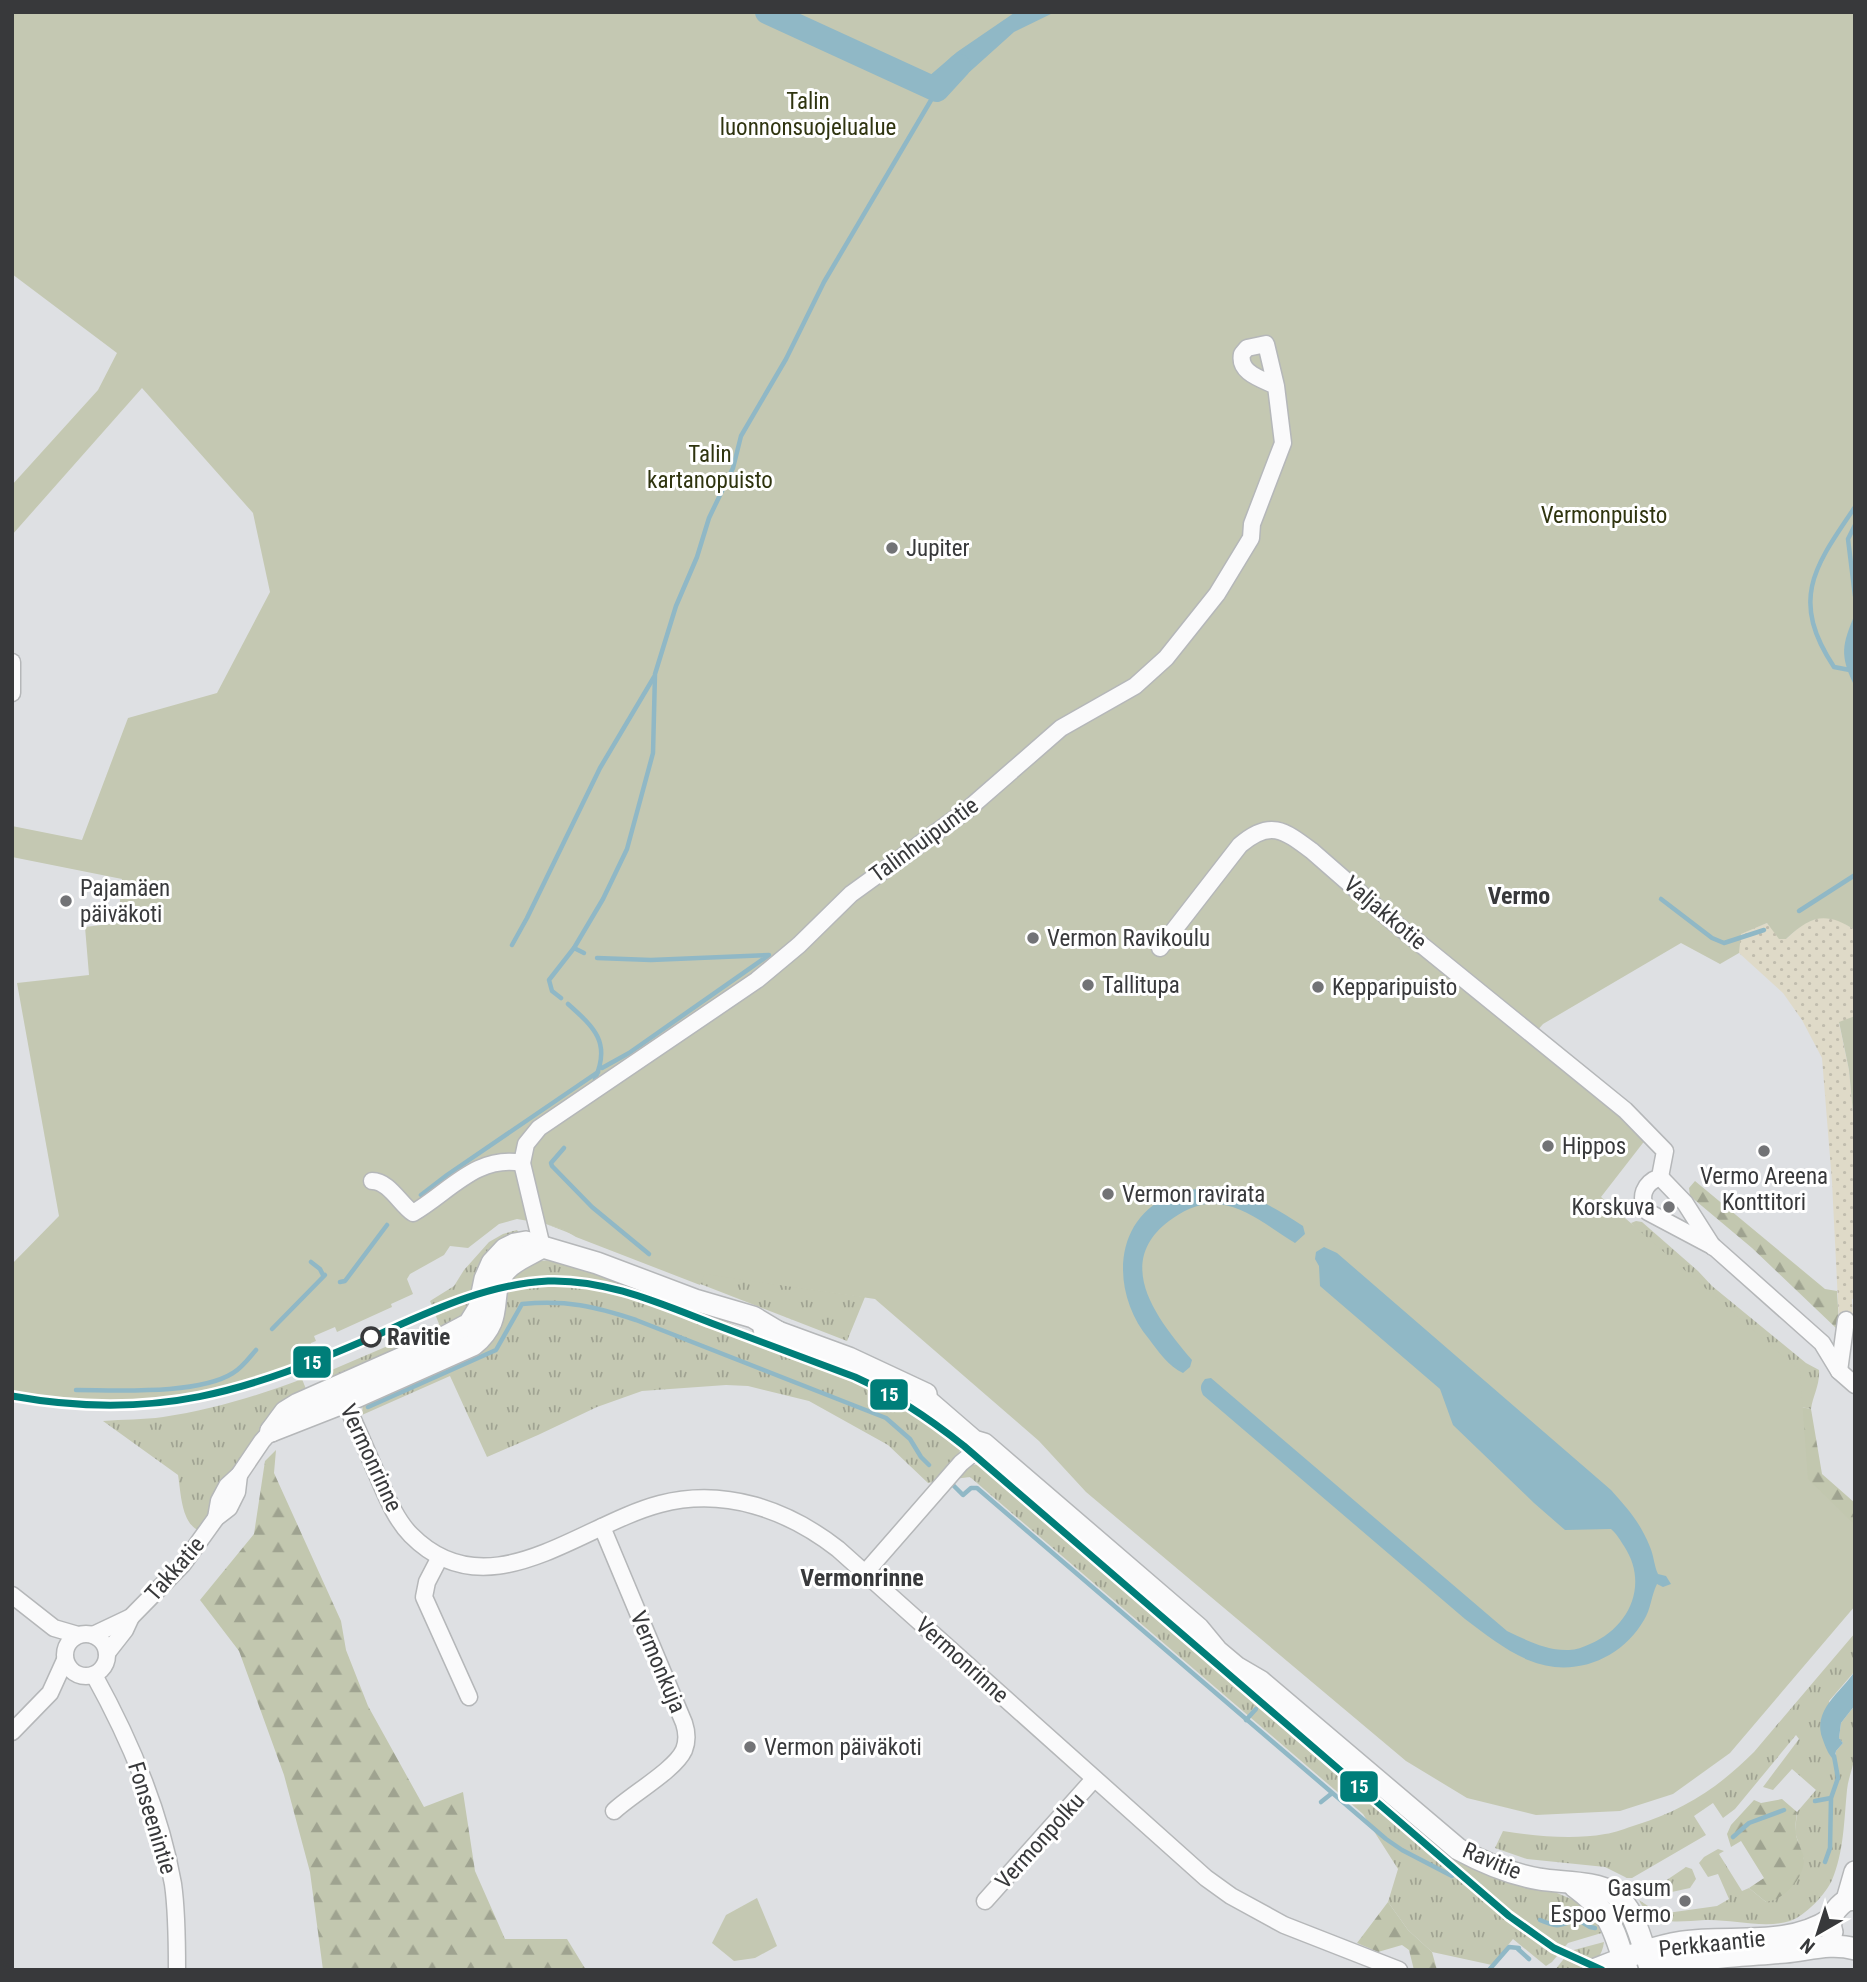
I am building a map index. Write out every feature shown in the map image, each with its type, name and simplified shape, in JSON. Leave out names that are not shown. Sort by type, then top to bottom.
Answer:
[{"type":"street","name":"Talinhuipuntie","points":[[522,1163],[526,1144],[538,1128],[757,980],[799,945],[851,894],[967,810],[1061,728],[1135,686],[1166,658],[1217,594],[1251,538],[1252,524],[1283,443],[1276,386]]},
{"type":"street","points":[[12,662],[12,693]]},
{"type":"street","name":"Valjakkotie","points":[[1160,948],[1240,845],[1252,835],[1267,829],[1284,831],[1312,851],[1476,990],[1625,1110],[1665,1151],[1660,1177]]},
{"type":"street","points":[[372,1181],[377,1180],[384,1184],[413,1213],[480,1167],[501,1161],[522,1163],[542,1247]]},
{"type":"street","points":[[1714,1247],[1685,1203],[1660,1177],[1651,1181],[1644,1190],[1643,1202],[1648,1212],[1714,1247],[1822,1343],[1839,1371],[1855,1385]]},
{"type":"street","name":"Ravitie","points":[[271,1431],[287,1410],[342,1394],[458,1332],[475,1317],[488,1270],[498,1256],[514,1244],[526,1242],[587,1260],[695,1300],[750,1327],[778,1332],[871,1367],[915,1390],[974,1440],[984,1444],[1198,1628],[1226,1659],[1260,1681],[1458,1849],[1509,1872],[1573,1884],[1596,1885],[1613,1893],[1630,1914],[1648,1963]]},
{"type":"street","points":[[1839,1371],[1846,1320]]},
{"type":"street","name":"Vermonrinne","points":[[342,1394],[402,1525],[440,1557],[477,1567],[502,1566],[529,1559],[660,1504],[685,1500],[737,1501],[775,1511],[806,1526],[865,1573],[1195,1869],[1231,1896],[1284,1925],[1399,1970]]},
{"type":"street","name":"Takkatie","points":[[107,1653],[125,1630],[131,1617],[183,1564],[216,1518],[229,1508],[237,1492],[239,1475],[271,1431]]},
{"type":"street","points":[[865,1573],[961,1463],[984,1444]]},
{"type":"street","name":"Vermonkuja","points":[[602,1527],[687,1734],[686,1746],[678,1759],[614,1811]]},
{"type":"street","points":[[440,1557],[426,1582],[424,1597],[469,1697]]},
{"type":"street","points":[[12,1595],[54,1628],[103,1642],[107,1653],[106,1664],[94,1675],[77,1675],[50,1693],[12,1732]]},
{"type":"street","name":"Takkatie","points":[[85,1635],[131,1617]]},
{"type":"street","points":[[54,1628],[71,1670],[77,1675]]},
{"type":"street","points":[[50,1693],[65,1653],[85,1635]]},
{"type":"street","name":"Fonseenintie","points":[[94,1675],[145,1781],[166,1854],[173,1886],[177,1970]]},
{"type":"street","name":"Vermonpolku","points":[[985,1901],[1094,1779]]},
{"type":"street","points":[[1848,1947],[1834,1936],[1830,1927],[1836,1911],[1851,1900],[1855,1872]]},
{"type":"street","name":"Ravitie","points":[[1573,1884],[1597,1902],[1605,1912],[1625,1964]]},
{"type":"street","name":"Perkkaantie","points":[[1648,1963],[1681,1942],[1772,1938],[1807,1933],[1831,1919]]},
{"type":"street","name":"Perkkaantie","points":[[1593,1970],[1625,1964],[1848,1947]]},
{"type":"green space","points":[[12,12],[1855,12],[1855,930],[1827,918],[1811,921],[1786,939],[1779,939],[1767,923],[1741,934],[1739,953],[1720,964],[1681,943],[1543,1024],[1528,1041],[1646,1139],[1601,1197],[1800,1371],[1808,1479],[1855,1525],[1855,1606],[1730,1753],[1673,1794],[1620,1811],[1536,1815],[1467,1798],[1406,1761],[1086,1492],[1039,1441],[875,1299],[704,1274],[700,1285],[546,1224],[517,1219],[499,1224],[468,1248],[450,1246],[444,1255],[410,1274],[407,1279],[413,1294],[391,1304],[392,1307],[337,1332],[335,1327],[314,1336],[316,1341],[311,1343],[308,1360],[273,1372],[200,1391],[125,1400],[49,1397],[12,1390],[12,1264],[59,1216],[17,983],[89,975],[85,927],[118,923],[122,879],[12,857],[12,826],[82,840],[128,718],[217,693],[270,592],[253,513],[142,388],[12,535],[12,485],[98,390],[117,353],[12,274]]},
{"type":"green space","points":[[1855,1016],[1855,1135],[1849,1070],[1839,1022]]},
{"type":"green space","points":[[1695,1181],[1825,1289],[1837,1291],[1839,1324],[1836,1328],[1752,1248],[1690,1196],[1689,1188]]},
{"type":"green space","points":[[1642,1222],[1712,1286],[1806,1363],[1819,1370],[1811,1409],[1786,1404],[1631,1223]]},
{"type":"green space","points":[[546,1224],[704,1273],[865,1297],[847,1341]]},
{"type":"green space","points":[[517,1230],[519,1233],[473,1296],[461,1321],[332,1383],[327,1372],[439,1324],[430,1301],[454,1286],[464,1270],[489,1242]]},
{"type":"green space","points":[[561,1261],[702,1311],[748,1331],[783,1340],[906,1392],[966,1442],[940,1481],[928,1483],[888,1445],[809,1401],[748,1386],[726,1385],[642,1391],[597,1407],[487,1457],[450,1376],[362,1415],[363,1402],[508,1282],[528,1262]]},
{"type":"green space","points":[[302,1379],[308,1394],[249,1447],[228,1476],[200,1531],[185,1515],[178,1475],[103,1421],[156,1418],[199,1410],[251,1397]]},
{"type":"green space","points":[[1786,1404],[1811,1409],[1822,1474],[1855,1503],[1855,1597],[1802,1488]]},
{"type":"green space","points":[[276,1450],[274,1473],[341,1621],[346,1650],[368,1706],[424,1807],[463,1792],[475,1871],[505,1939],[567,1939],[586,1970],[323,1970],[310,1872],[284,1775],[239,1651],[200,1600],[254,1534],[265,1461]]},
{"type":"green space","points":[[989,1464],[1005,1474],[1435,1841],[1583,1904],[1605,1932],[1568,1943],[1546,1966],[1513,1939],[1492,1965],[1432,1952],[1408,1930],[1388,1902],[1398,1869],[1363,1814],[970,1477],[954,1479],[970,1465]]},
{"type":"green space","points":[[1855,1633],[1855,1671],[1829,1701],[1835,1758],[1836,1751],[1843,1743],[1839,1738],[1841,1723],[1855,1705],[1855,1753],[1839,1858],[1825,1892],[1796,1918],[1770,1924],[1715,1920],[1667,1921],[1651,1915],[1639,1900],[1660,1914],[1717,1906],[1729,1899],[1718,1874],[1708,1877],[1699,1863],[1718,1849],[1724,1851],[1719,1854],[1742,1891],[1749,1888],[1766,1902],[1804,1860],[1795,1832],[1797,1812],[1816,1790],[1792,1769],[1773,1790],[1763,1787],[1799,1739],[1796,1735],[1735,1809],[1723,1818],[1713,1803],[1694,1816],[1706,1835],[1632,1878],[1605,1867],[1527,1859],[1495,1848],[1503,1831],[1541,1836],[1592,1836],[1653,1819],[1685,1805],[1714,1787],[1754,1752]]},
{"type":"green space","points":[[1782,1799],[1797,1812],[1796,1834],[1804,1857],[1803,1867],[1796,1881],[1785,1893],[1766,1902],[1749,1888],[1764,1878],[1741,1841],[1731,1847],[1727,1834],[1731,1825],[1754,1800],[1761,1803]]},
{"type":"green space","points":[[1686,1867],[1692,1869],[1696,1879],[1690,1888],[1658,1895],[1652,1890]]},
{"type":"green space","points":[[757,1898],[777,1946],[755,1958],[734,1961],[712,1943],[726,1915]]},
{"type":"green space","points":[[1388,1902],[1408,1930],[1432,1952],[1437,1970],[1414,1970],[1409,1950],[1402,1945],[1378,1952],[1357,1943]]},
{"type":"green space","points":[[1604,1942],[1598,1957],[1587,1966],[1555,1970],[1570,1951]]},
{"type":"sand","points":[[1821,917],[1839,920],[1855,930],[1855,1016],[1839,1023],[1849,1070],[1855,1135],[1855,1298],[1852,1299],[1853,1319],[1839,1322],[1822,1058],[1802,1020],[1783,993],[1739,953],[1740,934],[1767,923],[1786,939],[1804,923]]},
{"type":"water","points":[[1055,12],[1014,32],[945,94],[937,90],[928,77],[957,52],[1014,13]]},
{"type":"water","points":[[1855,614],[1855,687],[1846,666],[1844,650]]},
{"type":"water","points":[[1217,1186],[1252,1197],[1272,1207],[1303,1226],[1305,1234],[1295,1243],[1239,1209],[1212,1204],[1180,1213],[1152,1238],[1144,1255],[1143,1274],[1147,1292],[1166,1328],[1192,1360],[1190,1367],[1183,1373],[1164,1358],[1137,1321],[1128,1302],[1123,1261],[1127,1241],[1136,1223],[1150,1208],[1175,1194]]},
{"type":"water","points":[[1324,1247],[1337,1253],[1611,1490],[1633,1516],[1650,1547],[1658,1574],[1666,1576],[1671,1584],[1663,1587],[1657,1584],[1644,1620],[1622,1646],[1594,1662],[1561,1667],[1528,1660],[1511,1651],[1465,1619],[1203,1395],[1202,1383],[1211,1378],[1507,1631],[1545,1647],[1577,1649],[1604,1636],[1625,1616],[1635,1589],[1635,1575],[1631,1560],[1617,1535],[1611,1529],[1565,1530],[1453,1425],[1440,1389],[1320,1286],[1319,1266],[1315,1259],[1316,1252]]},
{"type":"water","points":[[1855,1671],[1855,1705],[1841,1723],[1839,1738],[1843,1743],[1836,1751],[1834,1760],[1823,1740],[1821,1720],[1829,1702]]},
{"type":"waterway","points":[[767,12],[937,90],[959,66]]},
{"type":"waterway","points":[[561,998],[552,991],[549,980],[574,948],[603,899],[627,849],[653,753],[655,674],[676,606],[697,557],[709,518],[733,468],[741,436],[786,359],[824,282],[937,90]]},
{"type":"waterway","points":[[1855,507],[1819,566],[1810,602],[1820,643],[1834,667],[1855,671]]},
{"type":"waterway","points":[[1855,525],[1848,539],[1855,596]]},
{"type":"waterway","points":[[512,945],[600,768],[654,677]]},
{"type":"waterway","points":[[1799,911],[1855,875]]},
{"type":"waterway","points":[[1661,899],[1712,938],[1724,943],[1764,930]]},
{"type":"waterway","points":[[574,948],[584,953]]},
{"type":"waterway","points":[[597,958],[651,960],[769,955],[629,1053],[602,1068]]},
{"type":"waterway","points":[[568,1004],[598,1037],[601,1055],[595,1079]]},
{"type":"waterway","points":[[421,1195],[598,1072]]},
{"type":"waterway","points":[[564,1148],[551,1163],[552,1166],[592,1207],[649,1254]]},
{"type":"waterway","points":[[340,1282],[345,1281],[387,1225]]},
{"type":"waterway","points":[[311,1262],[323,1275]]},
{"type":"waterway","points":[[272,1329],[325,1275]]},
{"type":"waterway","points":[[368,1407],[496,1350],[522,1304],[567,1304],[607,1311],[636,1320],[886,1418],[910,1439],[929,1465]]},
{"type":"waterway","points":[[76,1390],[157,1390],[199,1385],[233,1373],[256,1350]]},
{"type":"waterway","points":[[953,1485],[963,1495],[971,1488],[977,1488],[1386,1839],[1452,1876]]},
{"type":"waterway","points":[[1246,1720],[1256,1709]]},
{"type":"waterway","points":[[1825,1862],[1830,1848],[1831,1798],[1838,1778],[1834,1756]]},
{"type":"waterway","points":[[1321,1802],[1331,1794]]},
{"type":"waterway","points":[[1815,1801],[1831,1798]]},
{"type":"waterway","points":[[1733,1837],[1749,1823],[1784,1810]]},
{"type":"waterway","points":[[1470,1881],[1479,1885]]},
{"type":"waterway","points":[[1540,1920],[1558,1925],[1577,1919],[1595,1928]]},
{"type":"waterway","points":[[1489,1970],[1509,1947],[1519,1948]]},
{"type":"waterway","points":[[1518,1949],[1529,1959]]},
{"type":"transit line","name":"15","points":[[12,1396],[63,1403],[111,1405],[199,1397],[285,1372],[460,1300],[525,1283],[569,1281],[611,1288],[652,1300],[855,1377],[925,1417],[964,1446],[1509,1916],[1554,1948],[1602,1970]]},
{"type":"place","name":"Jupiter","points":[[892,548]]},
{"type":"place","name":"Pajamäen päiväkoti","points":[[66,901]]},
{"type":"place","name":"Vermon Ravikoulu","points":[[1033,938]]},
{"type":"place","name":"Tallitupa","points":[[1088,985]]},
{"type":"place","name":"Kepparipuisto","points":[[1318,987]]},
{"type":"place","name":"Hippos","points":[[1548,1146]]},
{"type":"place","name":"Vermo Areena Konttitori","points":[[1764,1151]]},
{"type":"place","name":"Vermon ravirata","points":[[1108,1194]]},
{"type":"place","name":"Korskuva","points":[[1669,1207]]},
{"type":"place","name":"Ravitie","points":[[371,1337]]},
{"type":"place","name":"Vermon päiväkoti","points":[[750,1747]]},
{"type":"place","name":"Gasum Espoo Vermo","points":[[1685,1901]]},
{"type":"district","name":"Vermo","points":[[1519,896]]},
{"type":"district","name":"Vermonrinne","points":[[862,1578]]},
{"type":"park label","name":"Talin luonnonsuojelualue","points":[[808,114]]},
{"type":"park label","name":"Talin kartanopuisto","points":[[710,467]]},
{"type":"park label","name":"Vermonpuisto","points":[[1604,515]]}]
